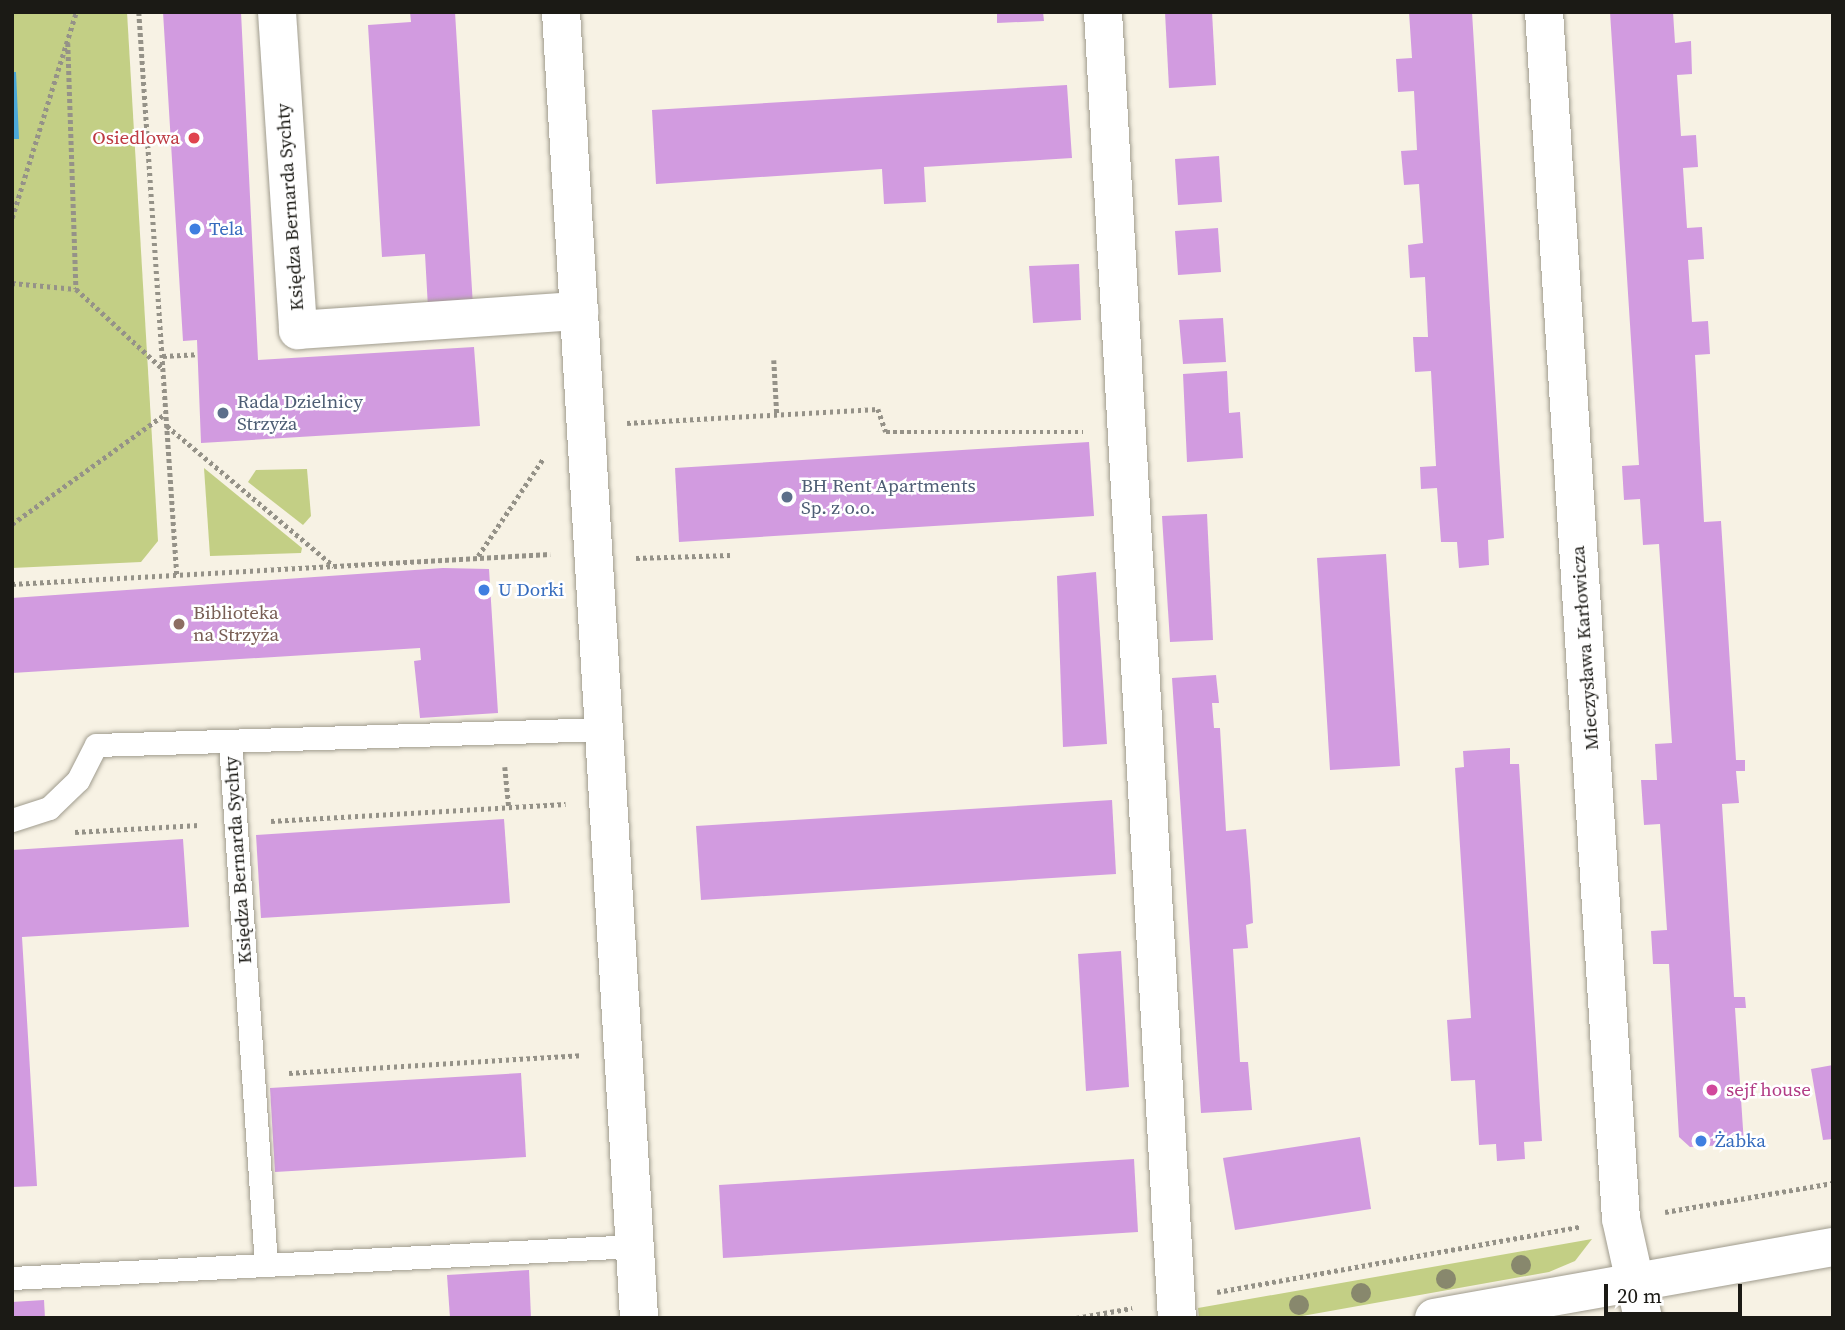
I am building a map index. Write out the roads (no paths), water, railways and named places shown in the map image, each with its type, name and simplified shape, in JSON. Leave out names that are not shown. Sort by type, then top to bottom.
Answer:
[{"type":"street","name":"Księdza Bernarda Sychty","points":[[277,12],[298,330],[579,311]]},
{"type":"street","points":[[561,12],[579,311],[609,555],[604,729],[639,1318]]},
{"type":"street","points":[[1103,12],[1177,1309]]},
{"type":"street","name":"Mieczysława Karłowicza","points":[[1544,12],[1621,1219],[1639,1300]]},
{"type":"street","points":[[1434,1318],[1639,1300],[1833,1247]]},
{"type":"lane","name":"Księdza Bernarda Sychty","points":[[266,1265],[230,743],[604,729]]},
{"type":"lane","points":[[12,820],[49,808],[78,780],[96,745],[230,743]]},
{"type":"lane","points":[[12,1278],[635,1246]]},
{"type":"water","points":[[12,72],[16,72],[19,139],[12,139]]},
{"type":"place","name":"Osiedlowa","points":[[194,138]]},
{"type":"place","name":"Tela","points":[[195,229]]},
{"type":"place","name":"Rada Dzielnicy Strzyża","points":[[223,413]]},
{"type":"place","name":"BH Rent Apartments Sp. z o.o.","points":[[787,497]]},
{"type":"place","name":"U Dorki","points":[[484,590]]},
{"type":"place","name":"Biblioteka na Strzyża","points":[[179,624]]},
{"type":"place","name":"sejf house","points":[[1712,1090]]},
{"type":"place","name":"Żabka","points":[[1701,1141]]}]
